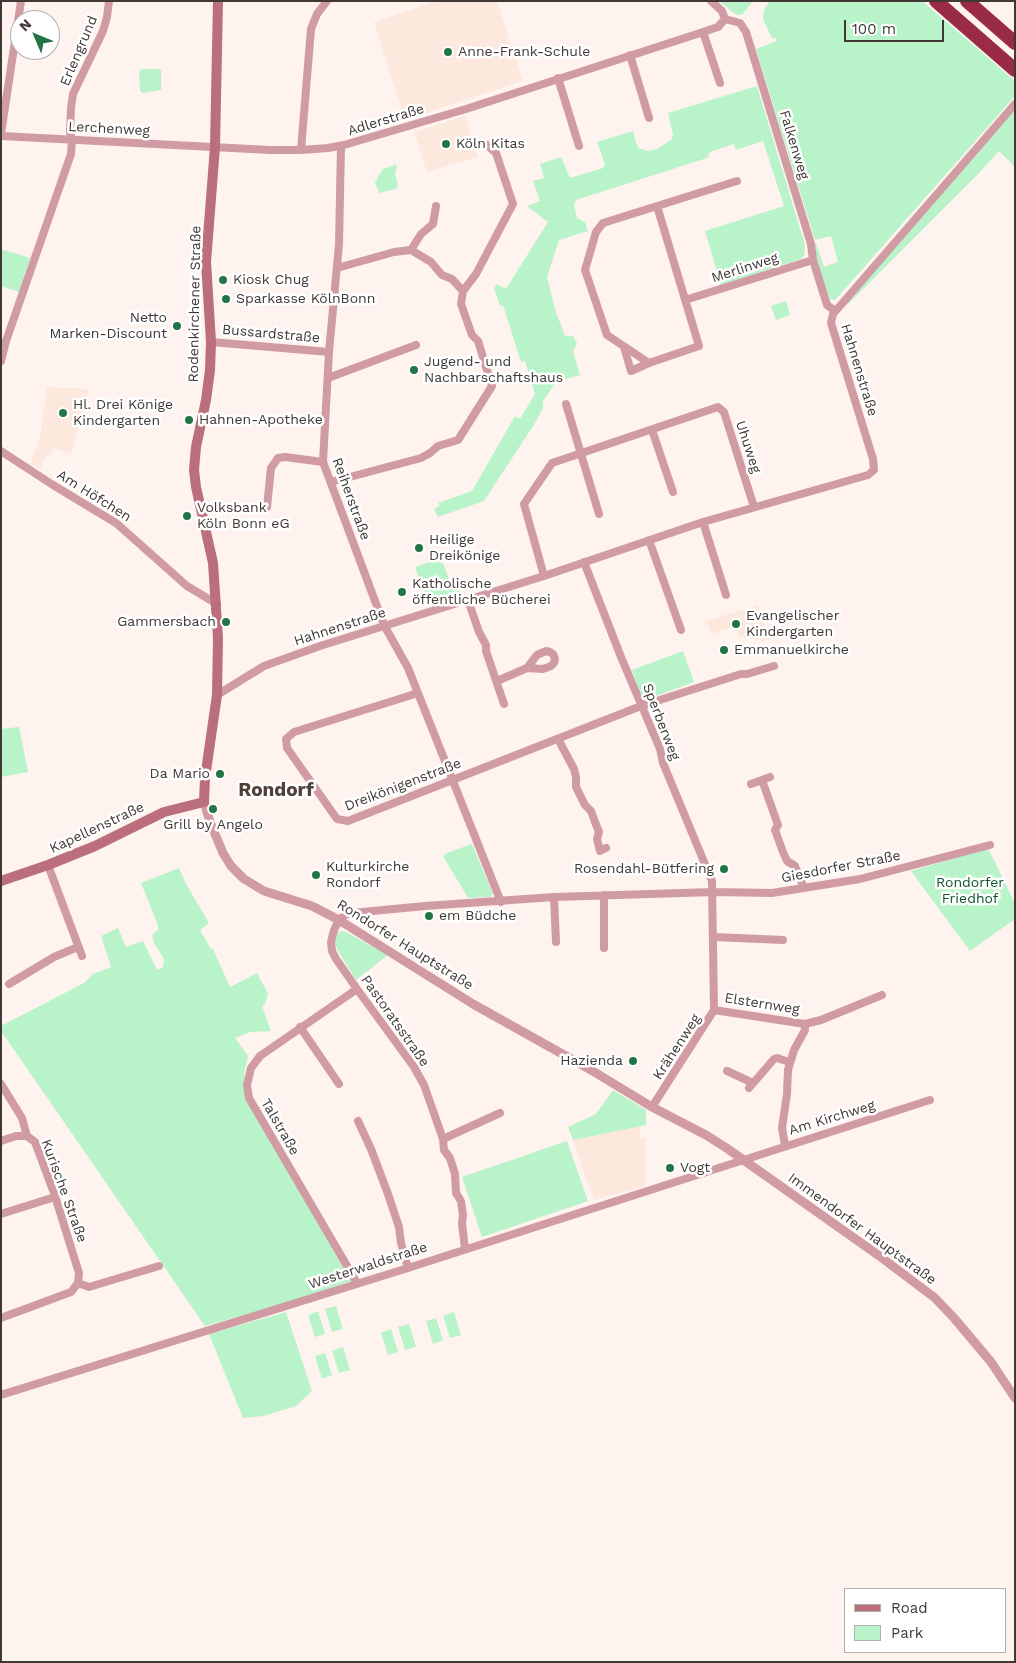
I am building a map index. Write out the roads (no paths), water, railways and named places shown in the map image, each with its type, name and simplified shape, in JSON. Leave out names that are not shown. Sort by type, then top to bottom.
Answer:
[{"type":"highway","points":[[936,1],[1015,70]]},
{"type":"highway","points":[[967,1],[1015,43]]},
{"type":"main road","name":"Rodenkirchener Straße","points":[[216,604],[213,563],[194,470],[196,447],[208,391],[211,342],[206,262],[215,147],[218,1]]},
{"type":"main road","name":"Rondorfer Hauptstraße","points":[[204,802],[205,778],[218,695],[216,604]]},
{"type":"main road","name":"Kapellenstraße","points":[[1,881],[48,865],[127,832],[164,812],[204,802]]},
{"type":"street","points":[[1,135],[21,1]]},
{"type":"street","name":"Erlengrund","points":[[1,361],[6,341],[71,154],[72,140],[70,132],[73,94],[103,31],[109,1]]},
{"type":"street","points":[[301,150],[311,29],[317,14],[327,1]]},
{"type":"street","name":"Falkenweg","points":[[711,1],[722,11],[725,19],[740,23],[746,32],[810,244],[826,304],[835,311]]},
{"type":"street","name":"Adlerstraße","points":[[215,147],[301,150],[341,146],[466,109],[703,32],[718,27],[725,19]]},
{"type":"street","points":[[703,32],[720,83]]},
{"type":"street","points":[[630,55],[649,118]]},
{"type":"street","points":[[558,78],[579,146]]},
{"type":"street","name":"Hahnenstraße","points":[[218,695],[264,666],[384,625],[544,576],[703,522],[868,475],[874,470],[873,459],[831,319],[835,311],[1015,104]]},
{"type":"street","name":"Lerchenweg","points":[[1,135],[215,147]]},
{"type":"street","points":[[331,482],[421,458],[438,446],[458,440],[492,386],[478,341],[472,335],[461,304],[463,291],[476,274],[513,204],[496,153],[487,145]]},
{"type":"street","name":"Reiherstraße","points":[[341,146],[337,268],[329,352],[323,462],[384,625],[408,668],[501,902]]},
{"type":"street","points":[[649,363],[606,335],[585,270],[596,232],[603,223],[737,182]]},
{"type":"street","points":[[411,250],[421,234],[434,224],[436,206]]},
{"type":"street","points":[[624,347],[631,371],[700,346],[657,206]]},
{"type":"street","points":[[337,268],[394,252],[411,250],[431,262],[442,275],[452,279],[463,291]]},
{"type":"street","name":"Merlinweg","points":[[685,300],[813,260]]},
{"type":"street","name":"Bussardstraße","points":[[211,342],[329,352]]},
{"type":"street","points":[[328,378],[416,345]]},
{"type":"street","points":[[566,404],[599,514]]},
{"type":"street","name":"Uhuweg","points":[[544,576],[524,504],[552,463],[718,407],[724,412],[754,507]]},
{"type":"street","points":[[652,430],[673,492]]},
{"type":"street","name":"Am Höfchen","points":[[1,451],[116,523],[186,586],[216,604]]},
{"type":"street","points":[[267,507],[271,468],[278,458],[285,457],[323,462]]},
{"type":"street","points":[[703,522],[726,595]]},
{"type":"street","points":[[649,540],[681,630]]},
{"type":"street","name":"Sperberweg","points":[[584,562],[641,706],[647,715],[660,749],[663,763],[712,881],[714,892]]},
{"type":"street","points":[[468,600],[479,632],[486,645],[486,651],[504,704]]},
{"type":"street","name":"Dreikönigenstraße","points":[[418,693],[294,732],[286,739],[287,748],[337,819],[348,821],[641,706],[740,674],[747,674],[774,666]]},
{"type":"street","points":[[497,681],[527,668]]},
{"type":"street","points":[[558,739],[574,769],[576,787],[585,806],[591,811],[599,832],[597,839],[600,850],[606,848]]},
{"type":"street","points":[[751,784],[770,777]]},
{"type":"street","points":[[762,780],[778,825],[775,830],[783,852],[787,861],[795,866],[804,888]]},
{"type":"street","name":"Rondorfer Hauptstraße","points":[[204,802],[223,853],[231,866],[244,879],[264,891],[312,906],[339,920],[473,1004],[591,1070],[652,1108],[706,1135],[742,1160]]},
{"type":"street","name":"Giesdorfer Straße","points":[[339,920],[344,915],[352,913],[554,897],[714,892],[772,893],[860,879],[990,845]]},
{"type":"street","points":[[48,865],[82,956]]},
{"type":"street","name":"Krähenweg","points":[[652,1108],[714,1010],[714,892]]},
{"type":"street","points":[[604,895],[604,948]]},
{"type":"street","points":[[554,897],[556,942]]},
{"type":"street","name":"Pastoratsstraße","points":[[339,920],[331,942],[336,960],[414,1067],[431,1102],[443,1139],[444,1150],[450,1158],[455,1174],[456,1194],[461,1202],[463,1215],[465,1249]]},
{"type":"street","points":[[714,937],[783,940]]},
{"type":"street","points":[[9,984],[54,957],[78,948]]},
{"type":"street","name":"Talstraße","points":[[357,988],[260,1056],[254,1062],[248,1077],[247,1092],[357,1284]]},
{"type":"street","points":[[786,1145],[782,1128],[789,1062],[805,1030],[806,1024],[821,1020],[882,995]]},
{"type":"street","name":"Elsternweg","points":[[714,1010],[806,1024]]},
{"type":"street","points":[[300,1027],[339,1084]]},
{"type":"street","points":[[727,1071],[751,1086],[774,1059],[777,1058],[789,1062]]},
{"type":"street","points":[[1,1084],[22,1118],[26,1136]]},
{"type":"street","name":"Am Kirchweg","points":[[742,1160],[930,1100]]},
{"type":"street","points":[[443,1139],[500,1113]]},
{"type":"street","points":[[358,1121],[391,1202],[399,1227],[408,1268]]},
{"type":"street","name":"Kurische Straße","points":[[1,1141],[16,1136],[26,1136],[35,1142],[79,1273],[78,1283]]},
{"type":"street","name":"Westerwaldstraße","points":[[1,1395],[408,1268],[742,1160]]},
{"type":"street","name":"Immendorfer Hauptstraße","points":[[742,1160],[885,1260],[934,1298],[954,1318],[991,1362],[1015,1398]]},
{"type":"street","points":[[651,1179],[651,1189]]},
{"type":"street","points":[[1,1214],[55,1197]]},
{"type":"street","points":[[1,1318],[71,1292],[78,1283],[89,1287],[159,1266]]},
{"type":"place","name":"Anne-Frank-Schule","points":[[448,52]]},
{"type":"place","name":"Köln Kitas","points":[[446,144]]},
{"type":"place","name":"Kiosk Chug","points":[[223,280]]},
{"type":"place","name":"Sparkasse KölnBonn","points":[[226,299]]},
{"type":"place","name":"Netto Marken-Discount","points":[[177,326]]},
{"type":"place","name":"Jugend- und Nachbarschaftshaus","points":[[414,370]]},
{"type":"place","name":"Hl. Drei Könige Kindergarten","points":[[63,413]]},
{"type":"place","name":"Hahnen-Apotheke","points":[[189,420]]},
{"type":"place","name":"Volksbank Köln Bonn eG","points":[[187,516]]},
{"type":"place","name":"Heilige Dreikönige","points":[[419,548]]},
{"type":"place","name":"Katholische öffentliche Bücherei","points":[[402,592]]},
{"type":"place","name":"Gammersbach","points":[[226,622]]},
{"type":"place","name":"Evangelischer Kindergarten","points":[[736,624]]},
{"type":"place","name":"Emmanuelkirche","points":[[724,650]]},
{"type":"place","name":"Da Mario","points":[[220,774]]},
{"type":"place","name":"Grill by Angelo","points":[[213,809]]},
{"type":"place","name":"Rosendahl-Bütfering","points":[[724,869]]},
{"type":"place","name":"Kulturkirche Rondorf","points":[[316,875]]},
{"type":"place","name":"em Büdche","points":[[429,916]]},
{"type":"place","name":"Hazienda","points":[[633,1061]]},
{"type":"place","name":"Vogt","points":[[670,1168]]},
{"type":"district","name":"Rondorf","points":[[276,790]]},
{"type":"park label","name":"Rondorfer Friedhof","points":[[970,892]]}]
